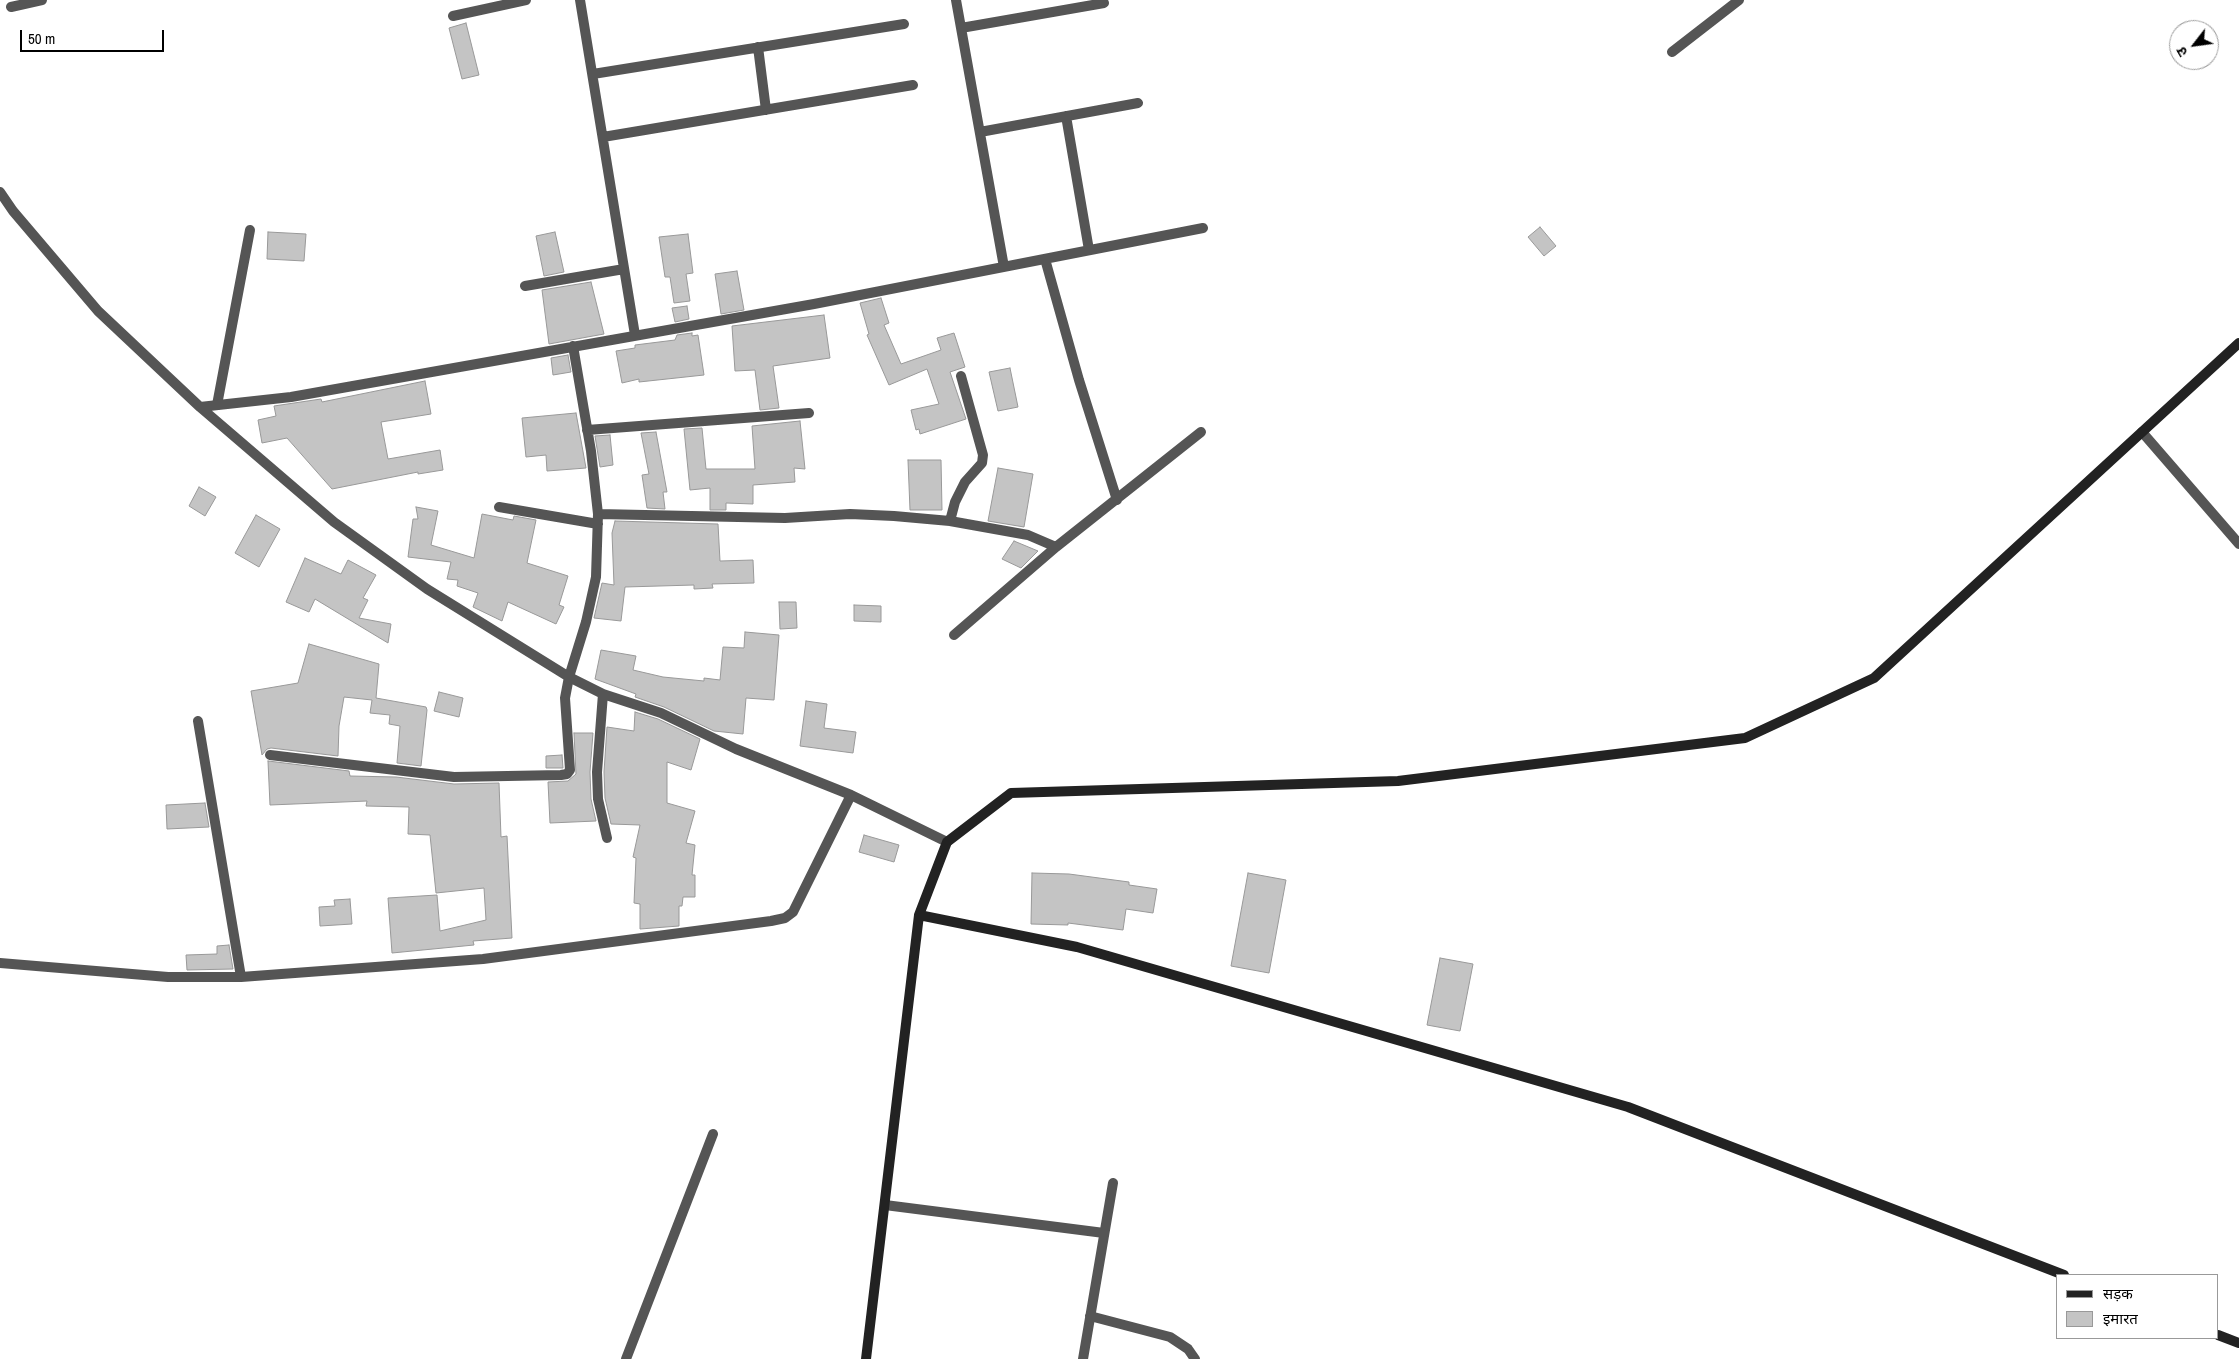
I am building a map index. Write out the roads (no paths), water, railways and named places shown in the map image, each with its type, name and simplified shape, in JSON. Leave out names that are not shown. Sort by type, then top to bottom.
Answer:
[{"type":"street","points":[[11,7],[42,0]]},
{"type":"street","points":[[453,16],[526,0]]},
{"type":"street","points":[[580,0],[635,335]]},
{"type":"street","points":[[956,0],[1004,267]]},
{"type":"street","points":[[1672,52],[1738,0]]},
{"type":"street","points":[[961,28],[1104,3]]},
{"type":"street","points":[[593,74],[904,24]]},
{"type":"street","points":[[758,48],[766,110]]},
{"type":"street","points":[[603,137],[913,85]]},
{"type":"street","points":[[980,132],[1138,103]]},
{"type":"street","points":[[1066,116],[1089,250]]},
{"type":"street","points":[[0,192],[13,212],[98,310],[200,407],[342,527],[427,589],[569,677],[604,694],[661,713],[736,749],[851,795],[947,842]]},
{"type":"street","points":[[200,407],[291,398],[814,304],[1203,228]]},
{"type":"street","points":[[217,405],[250,230]]},
{"type":"street","points":[[1045,259],[1079,380],[1117,500]]},
{"type":"street","points":[[525,286],[624,269]]},
{"type":"street","points":[[866,1359],[919,915],[947,842],[1011,793],[1398,780],[1745,738],[1874,678],[2239,343]]},
{"type":"street","points":[[270,755],[427,775],[499,778],[567,774],[570,770],[566,713],[569,677],[586,622],[596,577],[598,519],[587,430],[573,346]]},
{"type":"street","points":[[950,522],[955,502],[965,482],[982,463],[983,455],[961,376]]},
{"type":"street","points":[[587,430],[809,413]]},
{"type":"street","points":[[954,635],[1056,547],[1201,432]]},
{"type":"street","points":[[2142,432],[2239,544]]},
{"type":"street","points":[[499,507],[598,519],[786,518],[850,514],[950,522],[1028,534],[1056,547]]},
{"type":"street","points":[[604,694],[597,772],[598,799],[606,838]]},
{"type":"street","points":[[198,721],[241,976]]},
{"type":"street","points":[[0,963],[168,977],[241,976],[483,959],[636,940],[785,918],[793,912],[800,900],[851,795]]},
{"type":"street","points":[[919,915],[1077,947],[1628,1107],[2061,1274]]},
{"type":"street","points":[[626,1359],[713,1134]]},
{"type":"street","points":[[1083,1359],[1113,1184]]},
{"type":"street","points":[[884,1204],[1104,1233]]},
{"type":"street","points":[[1090,1316],[1170,1338],[1188,1349],[1195,1359]]},
{"type":"street","points":[[2219,1334],[2239,1343]]}]
